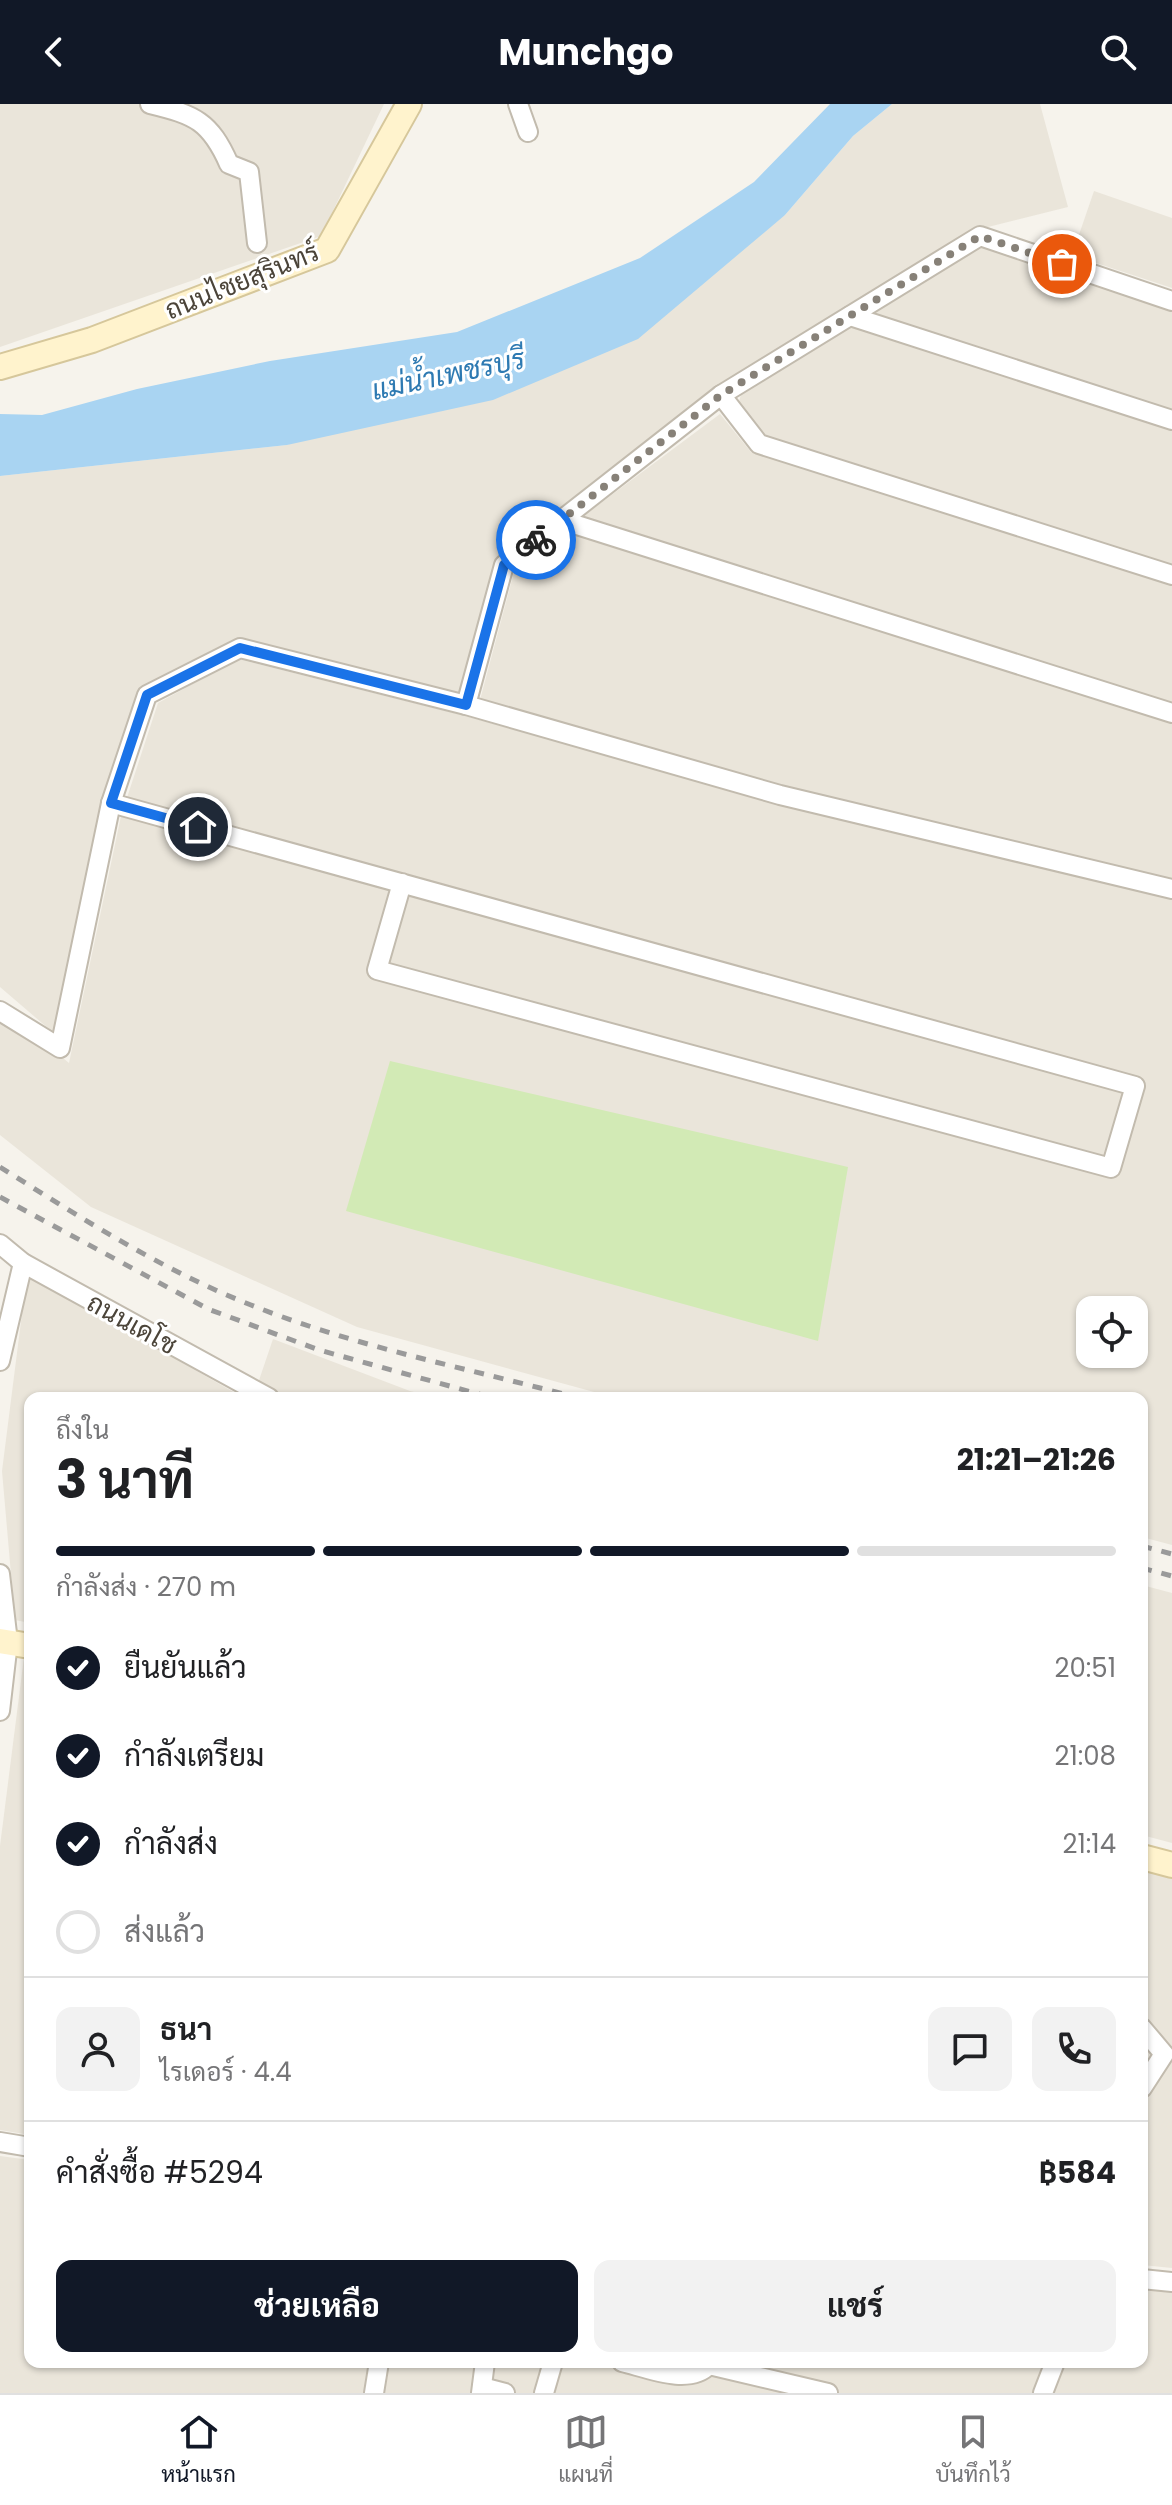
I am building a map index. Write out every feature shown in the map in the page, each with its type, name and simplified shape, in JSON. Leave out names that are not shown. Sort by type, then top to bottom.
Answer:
[{"type":"street","points":[[150,104],[200,121],[212,131],[229,164],[249,172],[257,243]]},
{"type":"street","name":"ถนนไชยสุรินทร์","points":[[0,367],[92,340],[327,250],[409,104]]},
{"type":"street","points":[[518,104],[528,132]]},
{"type":"street","points":[[466,705],[504,565],[721,395],[980,236],[1172,301]]},
{"type":"street","points":[[850,316],[1172,420]]},
{"type":"street","points":[[721,395],[759,444],[1172,575]]},
{"type":"street","points":[[561,520],[1172,713]]},
{"type":"street","points":[[0,1011],[60,1048],[111,803],[147,695],[240,648],[466,705],[780,795],[1172,889]]},
{"type":"street","points":[[111,803],[402,883],[1135,1086],[1111,1168],[377,970],[402,883]]},
{"type":"street","name":"ถนนเดโช","points":[[0,1244],[23,1263],[258,1392]]},
{"type":"street","points":[[0,1357],[23,1263]]},
{"type":"street","points":[[0,1574],[13,1643],[0,1711]]},
{"type":"street","points":[[1148,1859],[1172,1865]]},
{"type":"street","points":[[1148,2035],[1164,2054],[1148,2079]]},
{"type":"street","points":[[0,2142],[24,2146]]},
{"type":"street","points":[[1148,2280],[1172,2282]]},
{"type":"street","points":[[374,2393],[378,2368]]},
{"type":"street","points":[[484,2368],[482,2390],[505,2393]]},
{"type":"street","points":[[544,2393],[551,2368]]},
{"type":"street","points":[[648,2368],[675,2374],[691,2374],[702,2368]]},
{"type":"street","points":[[726,2368],[828,2393]]},
{"type":"street","points":[[1043,2393],[1053,2368]]},
{"type":"shaded area","points":[[0,104],[384,104],[321,236],[0,347]]},
{"type":"shaded area","points":[[892,104],[1040,104],[1068,207],[976,230],[716,390],[495,561],[462,697],[241,639],[143,692],[56,1035],[0,987],[0,476],[287,445],[785,215],[853,136]]},
{"type":"shaded area","points":[[1094,191],[1172,218],[1172,288],[1072,255]]},
{"type":"shaded area","points":[[977,246],[1007,251],[1172,309],[1172,411],[868,312]]},
{"type":"shaded area","points":[[850,325],[1172,430],[1172,567],[766,440],[738,406],[742,390]]},
{"type":"shaded area","points":[[720,414],[751,452],[1172,585],[1172,704],[582,517]]},
{"type":"shaded area","points":[[567,530],[1172,720],[1172,882],[782,787],[480,700],[514,572]]},
{"type":"shaded area","points":[[238,659],[458,714],[772,801],[1172,898],[1172,1545],[1148,1539],[1148,1392],[594,1392],[357,1327],[91,1207],[0,1135],[0,1006],[69,1063],[121,816],[158,703]]},
{"type":"shaded area","points":[[27,1274],[234,1392],[24,1392],[24,1622],[15,1620],[2,1471]]},
{"type":"shaded area","points":[[273,1339],[414,1392],[255,1392]]},
{"type":"shaded area","points":[[1148,1587],[1172,1593],[1172,1843],[1148,1837]]},
{"type":"shaded area","points":[[24,1657],[24,2134],[0,2130],[0,1846]]},
{"type":"shaded area","points":[[1148,1870],[1172,1876],[1172,2268],[1148,2266]]},
{"type":"shaded area","points":[[0,2156],[24,2159],[24,2368],[1148,2368],[1148,2289],[1172,2291],[1172,2393],[0,2393]]},
{"type":"green space","points":[[390,1061],[848,1167],[818,1341],[346,1211]]},
{"type":"water","name":"แม่น้ำเพชรบุรี","points":[[830,104],[892,104],[853,136],[785,215],[638,339],[493,400],[287,445],[0,476],[0,414],[42,415],[137,389],[270,361],[457,332],[640,258],[754,182]]},
{"type":"railway","points":[[0,1167],[154,1259],[251,1305],[372,1345],[556,1392]]},
{"type":"railway","points":[[0,1197],[208,1309],[319,1350],[471,1392]]},
{"type":"railway","points":[[1148,1548],[1172,1554]]},
{"type":"railway","points":[[1148,1570],[1172,1576]]},
{"type":"way so far","points":[[536,540],[721,395],[980,236],[1062,264]]},
{"type":"route","points":[[198,827],[111,803],[147,695],[240,648],[466,705],[504,565],[536,540]]}]
